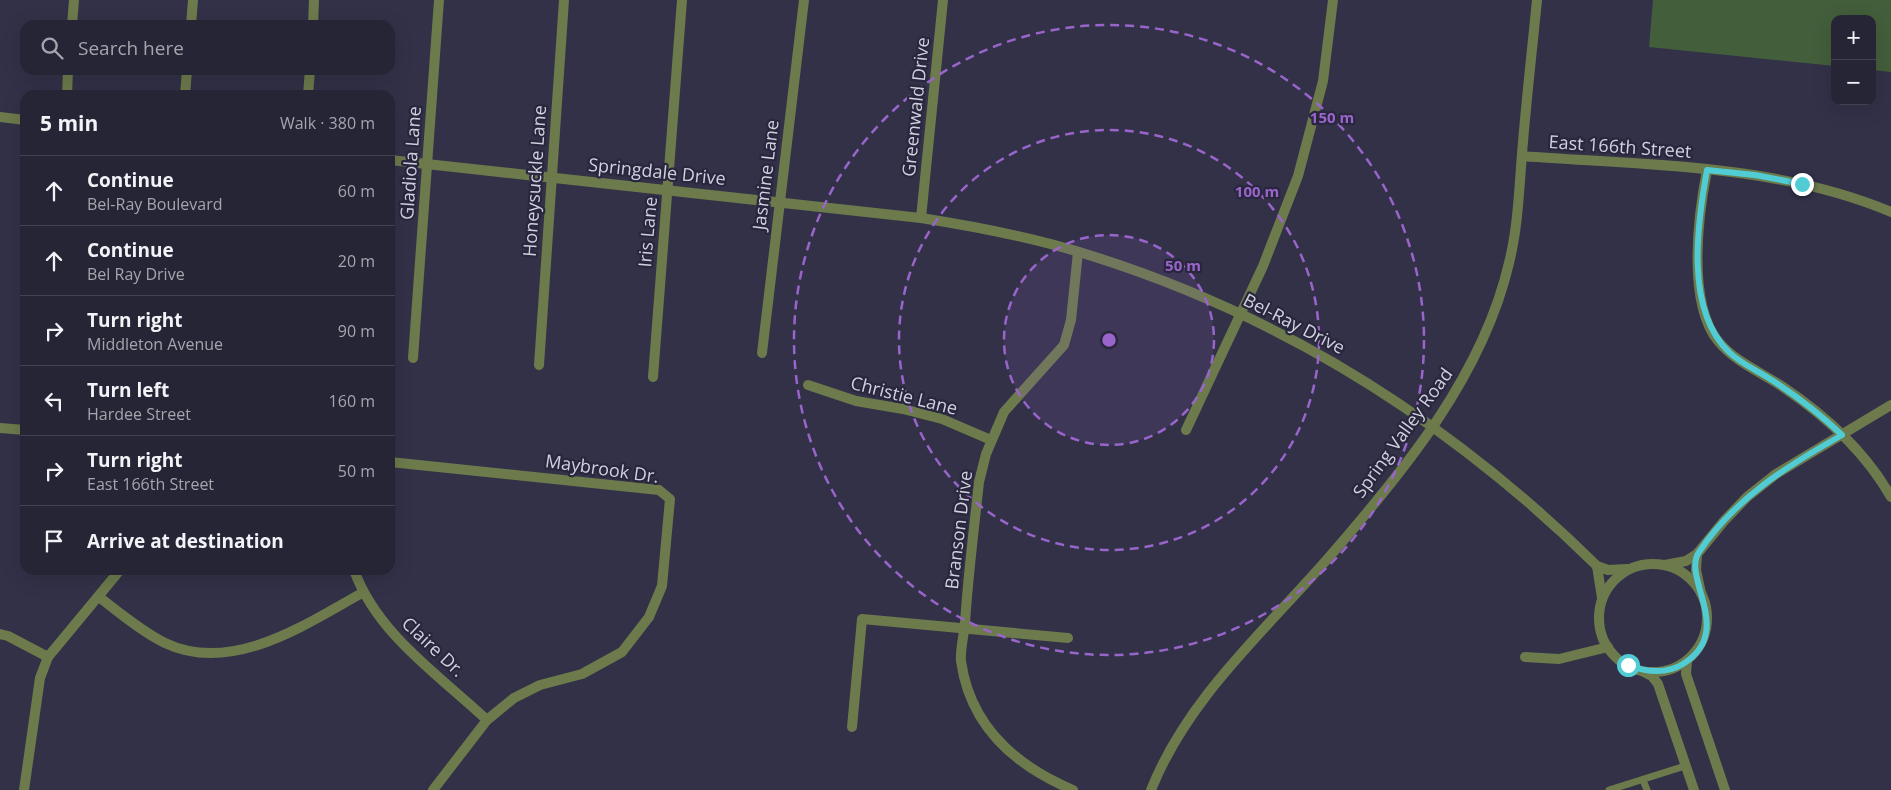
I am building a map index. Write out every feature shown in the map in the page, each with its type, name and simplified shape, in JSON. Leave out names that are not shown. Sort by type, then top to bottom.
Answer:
[{"type":"street","points":[[72,20],[74,0]]},
{"type":"street","points":[[191,20],[193,0]]},
{"type":"street","points":[[313,20],[314,0]]},
{"type":"street","name":"Gladiola Lane","points":[[414,358],[440,0]]},
{"type":"street","name":"Honeysuckle Lane","points":[[539,365],[564,0]]},
{"type":"street","name":"Iris Lane","points":[[653,377],[682,0]]},
{"type":"street","name":"Jasmine Lane","points":[[762,353],[804,0]]},
{"type":"street","name":"Greenwald Drive","points":[[921,218],[944,0]]},
{"type":"street","points":[[1186,430],[1263,266],[1298,176],[1323,81],[1333,0]]},
{"type":"street","name":"Spring Valley Road","points":[[1151,790],[1173,743],[1194,710],[1217,680],[1334,552],[1433,425],[1456,392],[1475,358],[1501,294],[1516,233],[1537,0]]},
{"type":"street","points":[[66,90],[68,75]]},
{"type":"street","points":[[185,90],[187,75]]},
{"type":"street","points":[[308,90],[310,75]]},
{"type":"street","points":[[0,117],[20,119]]},
{"type":"street","name":"East 166th Street","points":[[1522,156],[1755,175],[1802,184],[1839,194],[1891,212]]},
{"type":"street","name":"Springdale Drive","points":[[395,161],[921,218]]},
{"type":"street","points":[[1707,170],[1698,232],[1698,268],[1702,306],[1708,324],[1717,340],[1730,353],[1797,396],[1842,435],[1864,456],[1891,497]]},
{"type":"street","name":"Bel-Ray Drive","points":[[921,218],[987,229],[1078,252],[1154,277],[1239,314],[1300,344],[1360,378],[1433,425],[1537,509],[1597,566]]},
{"type":"street","name":"Branson Drive","points":[[1073,790],[1027,767],[1000,745],[982,721],[970,695],[961,660],[979,482],[991,440],[1004,412],[1064,344],[1071,320],[1078,252]]},
{"type":"street","name":"Christie Lane","points":[[808,385],[856,402],[942,419],[991,440]]},
{"type":"street","points":[[1694,790],[1658,684],[1652,676],[1628,665],[1608,646],[1602,634],[1599,620],[1602,598],[1597,566],[1608,570],[1627,569],[1649,563],[1664,565],[1686,561],[1697,554],[1724,520],[1776,474],[1891,405]]},
{"type":"street","points":[[0,428],[20,430]]},
{"type":"street","name":"Maybrook Dr.","points":[[395,463],[659,490],[670,499],[662,586],[649,616],[622,652],[582,674],[540,685],[514,698],[487,720]]},
{"type":"street","points":[[1641,670],[1665,671],[1677,667],[1687,661],[1699,648],[1704,636],[1706,615],[1696,570],[1697,554]]},
{"type":"street","points":[[1664,565],[1686,576],[1701,595]]},
{"type":"street","points":[[1602,598],[1608,586],[1627,569]]},
{"type":"street","points":[[24,790],[40,678],[48,657],[116,575]]},
{"type":"street","name":"Claire Dr.","points":[[356,575],[362,594],[384,624],[412,653],[487,720]]},
{"type":"street","points":[[99,597],[138,627],[166,643],[188,651],[223,652],[265,642],[299,627],[362,594]]},
{"type":"street","points":[[852,727],[862,619],[1068,638]]},
{"type":"street","points":[[0,634],[48,657]]},
{"type":"street","points":[[1525,657],[1559,659],[1608,646]]},
{"type":"street","points":[[1687,661],[1686,674],[1725,790]]},
{"type":"street","points":[[433,790],[487,720]]},
{"type":"lane","points":[[1609,790],[1685,766]]},
{"type":"lane","points":[[1643,780],[1647,790]]},
{"type":"green space","points":[[1653,0],[1891,0],[1891,72],[1876,70],[1876,15],[1831,15],[1831,66],[1649,47]]},
{"type":"route","points":[[1628,665],[1651,672],[1665,671],[1687,661],[1696,652],[1704,636],[1707,622],[1706,608],[1701,595],[1696,570],[1697,554],[1724,520],[1776,474],[1842,435],[1797,396],[1730,353],[1717,340],[1708,324],[1702,306],[1698,268],[1698,232],[1707,170],[1755,175],[1802,184]]}]
